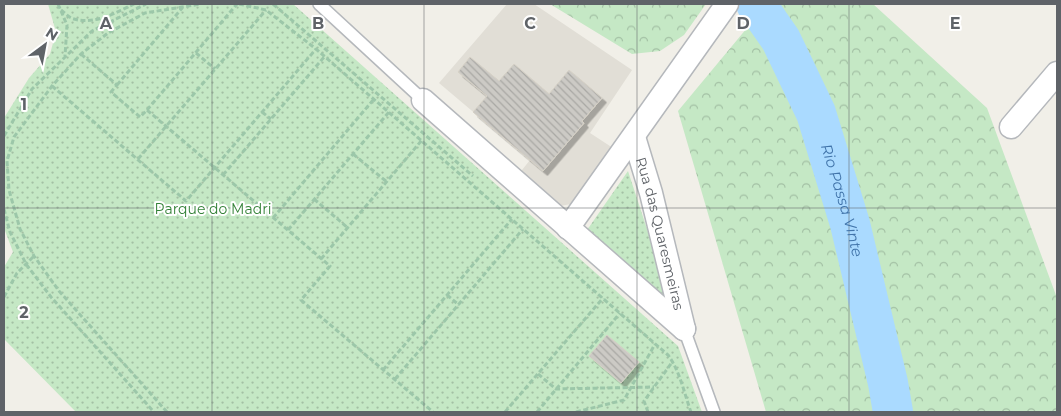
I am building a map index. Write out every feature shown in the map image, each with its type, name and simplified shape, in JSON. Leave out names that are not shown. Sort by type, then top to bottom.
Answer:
[{"type":"street","name":"Rua das Quaresmeiras","points":[[568,228],[727,4]]},
{"type":"street","points":[[1011,127],[1057,73]]},
{"type":"street","points":[[423,100],[684,329]]},
{"type":"street","name":"Rua das Quaresmeiras","points":[[634,137],[684,329]]},
{"type":"lane","points":[[319,4],[423,100]]},
{"type":"lane","points":[[684,329],[714,412]]},
{"type":"path","points":[[58,4],[66,25],[65,56]]},
{"type":"path","points":[[61,10],[72,19],[92,21],[134,4]]},
{"type":"path","points":[[4,136],[32,88],[65,56],[92,31],[146,4]]},
{"type":"path","points":[[167,412],[59,291],[34,256],[20,229],[9,190],[7,161],[14,138],[52,86],[81,54],[108,33],[145,13],[201,4]]},
{"type":"path","points":[[184,7],[111,92],[140,117],[238,4],[266,10],[316,49],[668,355],[691,412]]},
{"type":"path","points":[[273,4],[478,181]]},
{"type":"path","points":[[138,160],[266,10]]},
{"type":"path","points":[[52,86],[186,200],[316,49]]},
{"type":"path","points":[[196,53],[215,69]]},
{"type":"path","points":[[81,54],[117,85]]},
{"type":"path","points":[[223,175],[324,56]]},
{"type":"path","points":[[273,218],[374,99]]},
{"type":"path","points":[[147,110],[330,266],[302,300],[433,412]]},
{"type":"path","points":[[262,112],[271,119]]},
{"type":"path","points":[[288,230],[389,112]]},
{"type":"path","points":[[321,259],[422,140]]},
{"type":"path","points":[[353,154],[387,182]]},
{"type":"path","points":[[314,199],[348,228]]},
{"type":"path","points":[[4,209],[10,232],[26,264],[51,297],[154,412]]},
{"type":"path","points":[[383,370],[512,219]]},
{"type":"path","points":[[394,379],[523,229]]},
{"type":"path","points":[[4,297],[17,273],[34,256]]},
{"type":"path","points":[[447,295],[458,305]]},
{"type":"path","points":[[505,412],[603,298]]},
{"type":"path","points":[[537,412],[620,313]]},
{"type":"path","points":[[576,412],[624,400],[655,344]]},
{"type":"path","points":[[648,412],[644,401],[672,361]]},
{"type":"path","points":[[538,374],[556,389],[654,387]]},
{"type":"shaded area","points":[[507,4],[534,4],[632,70],[590,133],[613,148],[580,198],[571,204],[560,206],[518,175],[530,160],[439,83]]},
{"type":"green space","name":"Parque do Madri","points":[[48,4],[293,4],[678,346],[702,412],[76,412],[4,339],[4,267],[13,252],[4,228],[4,118],[29,78],[50,54],[56,32]]},
{"type":"green space","points":[[550,4],[706,4],[684,35],[660,51],[632,54]]},
{"type":"green space","points":[[767,4],[873,4],[987,108],[1057,298],[1057,412],[766,412],[678,111]]},
{"type":"green space","points":[[628,171],[664,281],[666,294],[661,298],[585,233]]},
{"type":"building","points":[[470,57],[499,81],[514,64],[549,94],[569,70],[602,98],[582,121],[584,123],[543,171],[473,112],[487,96],[458,72]]},
{"type":"building","points":[[607,335],[639,362],[621,383],[589,356]]},
{"type":"waterway","name":"Rio Passa Vinte","points":[[756,4],[781,40],[816,113],[850,224],[888,383],[893,412]]}]
